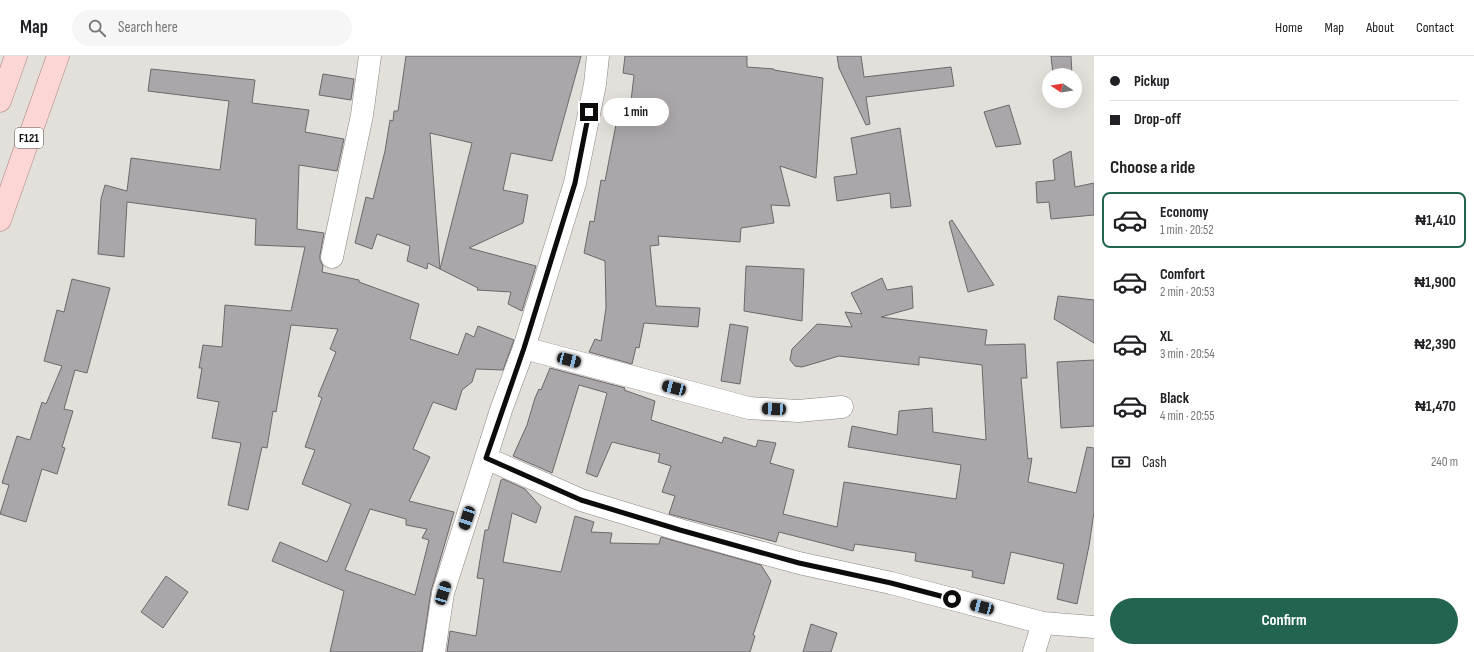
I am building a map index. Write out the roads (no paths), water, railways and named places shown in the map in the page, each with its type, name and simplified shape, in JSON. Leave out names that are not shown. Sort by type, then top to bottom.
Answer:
[{"type":"main road","points":[[0,101],[16,56]]},
{"type":"main road","name":"F121","points":[[0,220],[58,56]]},
{"type":"street","points":[[332,257],[362,115],[370,56]]},
{"type":"street","points":[[434,652],[443,593],[486,458],[524,348],[575,183],[595,84],[598,56]]},
{"type":"street","points":[[524,348],[749,408],[798,411],[842,407]]},
{"type":"street","points":[[486,458],[581,500],[680,530],[799,563],[891,583],[1042,623],[1094,627]]},
{"type":"street","points":[[1034,652],[1042,623]]}]
